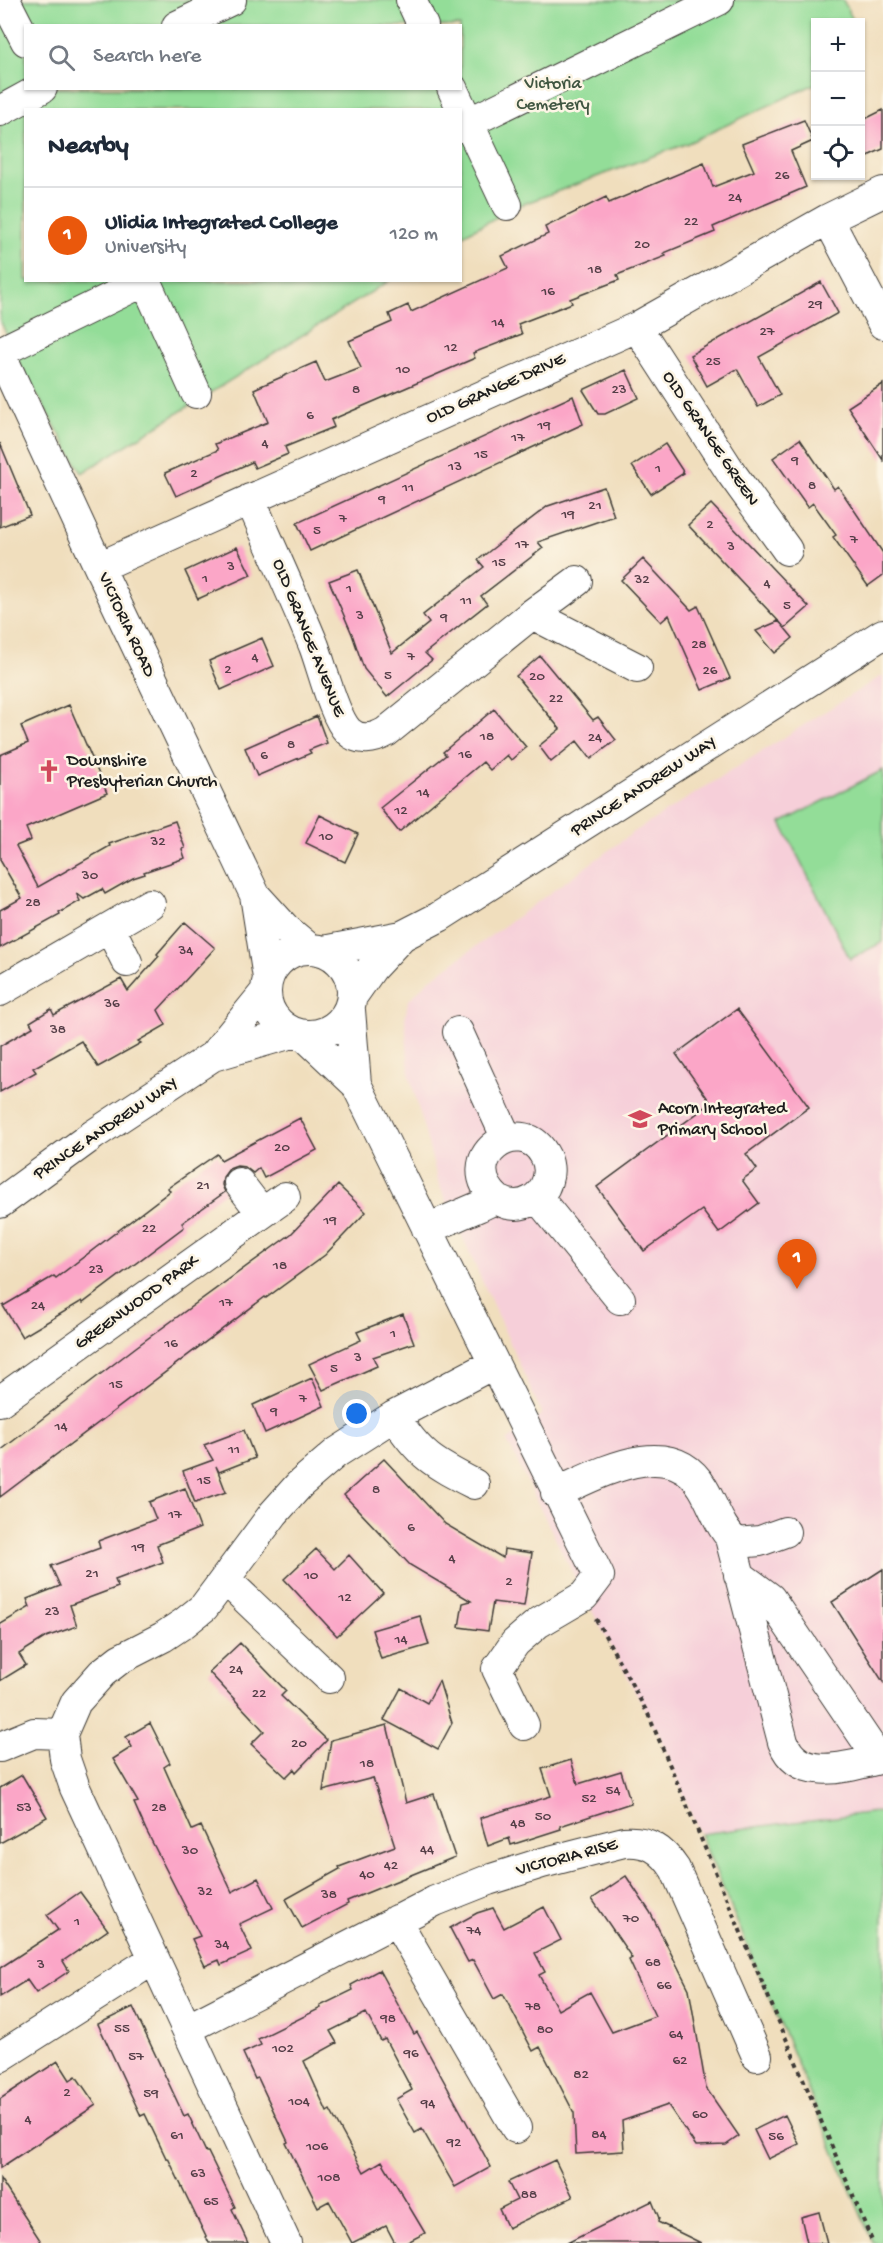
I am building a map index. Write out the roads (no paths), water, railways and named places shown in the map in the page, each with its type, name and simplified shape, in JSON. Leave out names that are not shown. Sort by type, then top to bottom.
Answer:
[{"type":"street","points":[[5,0],[24,37]]},
{"type":"street","points":[[181,24],[231,0]]},
{"type":"street","points":[[411,0],[422,24]]},
{"type":"street","points":[[507,205],[465,125],[719,0]]},
{"type":"street","points":[[0,111],[38,90]]},
{"type":"street","points":[[50,90],[58,108]]},
{"type":"street","points":[[453,90],[459,108]]},
{"type":"street","name":"OLD GRANGE DRIVE","points":[[99,567],[637,327],[828,219],[883,192]]},
{"type":"street","points":[[828,219],[883,324]]},
{"type":"street","points":[[2,365],[144,282]]},
{"type":"street","points":[[146,282],[196,393]]},
{"type":"street","name":"OLD GRANGE GREEN","points":[[637,327],[726,465],[787,550]]},
{"type":"street","name":"VICTORIA ROAD","points":[[2,365],[255,895],[286,929],[316,950]]},
{"type":"street","name":"OLD GRANGE AVENUE","points":[[250,499],[314,646],[340,720],[349,733],[358,738],[371,738],[386,732],[577,581]]},
{"type":"street","points":[[532,615],[637,668]]},
{"type":"street","name":"PRINCE ANDREW WAY","points":[[316,950],[402,936],[439,917],[883,634]]},
{"type":"street","name":"VICTORIA ROAD","points":[[255,895],[267,985]]},
{"type":"street","points":[[0,991],[150,904]]},
{"type":"street","points":[[110,928],[127,962]]},
{"type":"street","name":"PRINCE ANDREW WAY","points":[[351,1002],[372,968],[402,936]]},
{"type":"street","points":[[356,1084],[298,1034],[281,1026],[273,1017],[267,1005],[267,985],[274,966],[284,957],[296,951],[316,950],[336,957],[345,967],[352,981],[351,1002],[356,1084],[598,1576],[584,1596],[538,1623],[515,1643],[497,1669],[524,1725]]},
{"type":"street","name":"PRINCE ANDREW WAY","points":[[213,1056],[267,985]]},
{"type":"street","points":[[298,1034],[318,1035],[330,1031],[342,1022],[351,1002]]},
{"type":"street","points":[[458,1032],[507,1139]]},
{"type":"street","name":"PRINCE ANDREW WAY","points":[[0,1203],[93,1135],[213,1056],[298,1034]]},
{"type":"street","points":[[515,1138],[533,1143],[545,1156],[548,1164],[547,1182],[537,1197],[528,1203],[517,1205],[497,1199],[489,1192],[484,1182],[483,1161],[489,1151],[507,1139],[515,1138]]},
{"type":"street","name":"GREENWOOD PARK","points":[[4,1389],[274,1205],[239,1183]]},
{"type":"street","points":[[537,1197],[620,1299]]},
{"type":"street","points":[[427,1229],[497,1199]]},
{"type":"street","points":[[286,2243],[75,1788],[65,1760],[62,1734],[76,1702],[102,1673],[120,1659],[184,1623],[204,1607],[262,1528],[300,1484],[336,1453],[394,1416],[493,1364]]},
{"type":"street","points":[[394,1416],[423,1455],[474,1484]]},
{"type":"street","points":[[556,1494],[615,1467],[637,1461],[660,1460],[676,1463],[688,1469],[699,1480],[730,1538],[783,1742],[790,1756],[800,1764],[815,1769],[842,1767],[881,1758],[770,1598],[740,1575]]},
{"type":"street","points":[[730,1538],[736,1543],[745,1544],[785,1532]]},
{"type":"street","points":[[226,1580],[329,1678]]},
{"type":"street","points":[[0,1747],[34,1733],[62,1734]]},
{"type":"street","name":"VICTORIA RISE","points":[[187,2029],[396,1920],[456,1893],[542,1863],[624,1842],[637,1841],[651,1845],[665,1854],[675,1869],[757,2056]]},
{"type":"street","points":[[396,1920],[516,2128]]},
{"type":"street","points":[[0,2057],[154,1959]]},
{"type":"place","name":"Downshire Presbyterian Church","points":[[49,771]]},
{"type":"place","name":"Acorn Integrated Primary School","points":[[640,1119]]},
{"type":"place","name":"Ulidia Integrated College","points":[[797,1289]]},
{"type":"park label","name":"Victoria Cemetery","points":[[553,94]]}]
